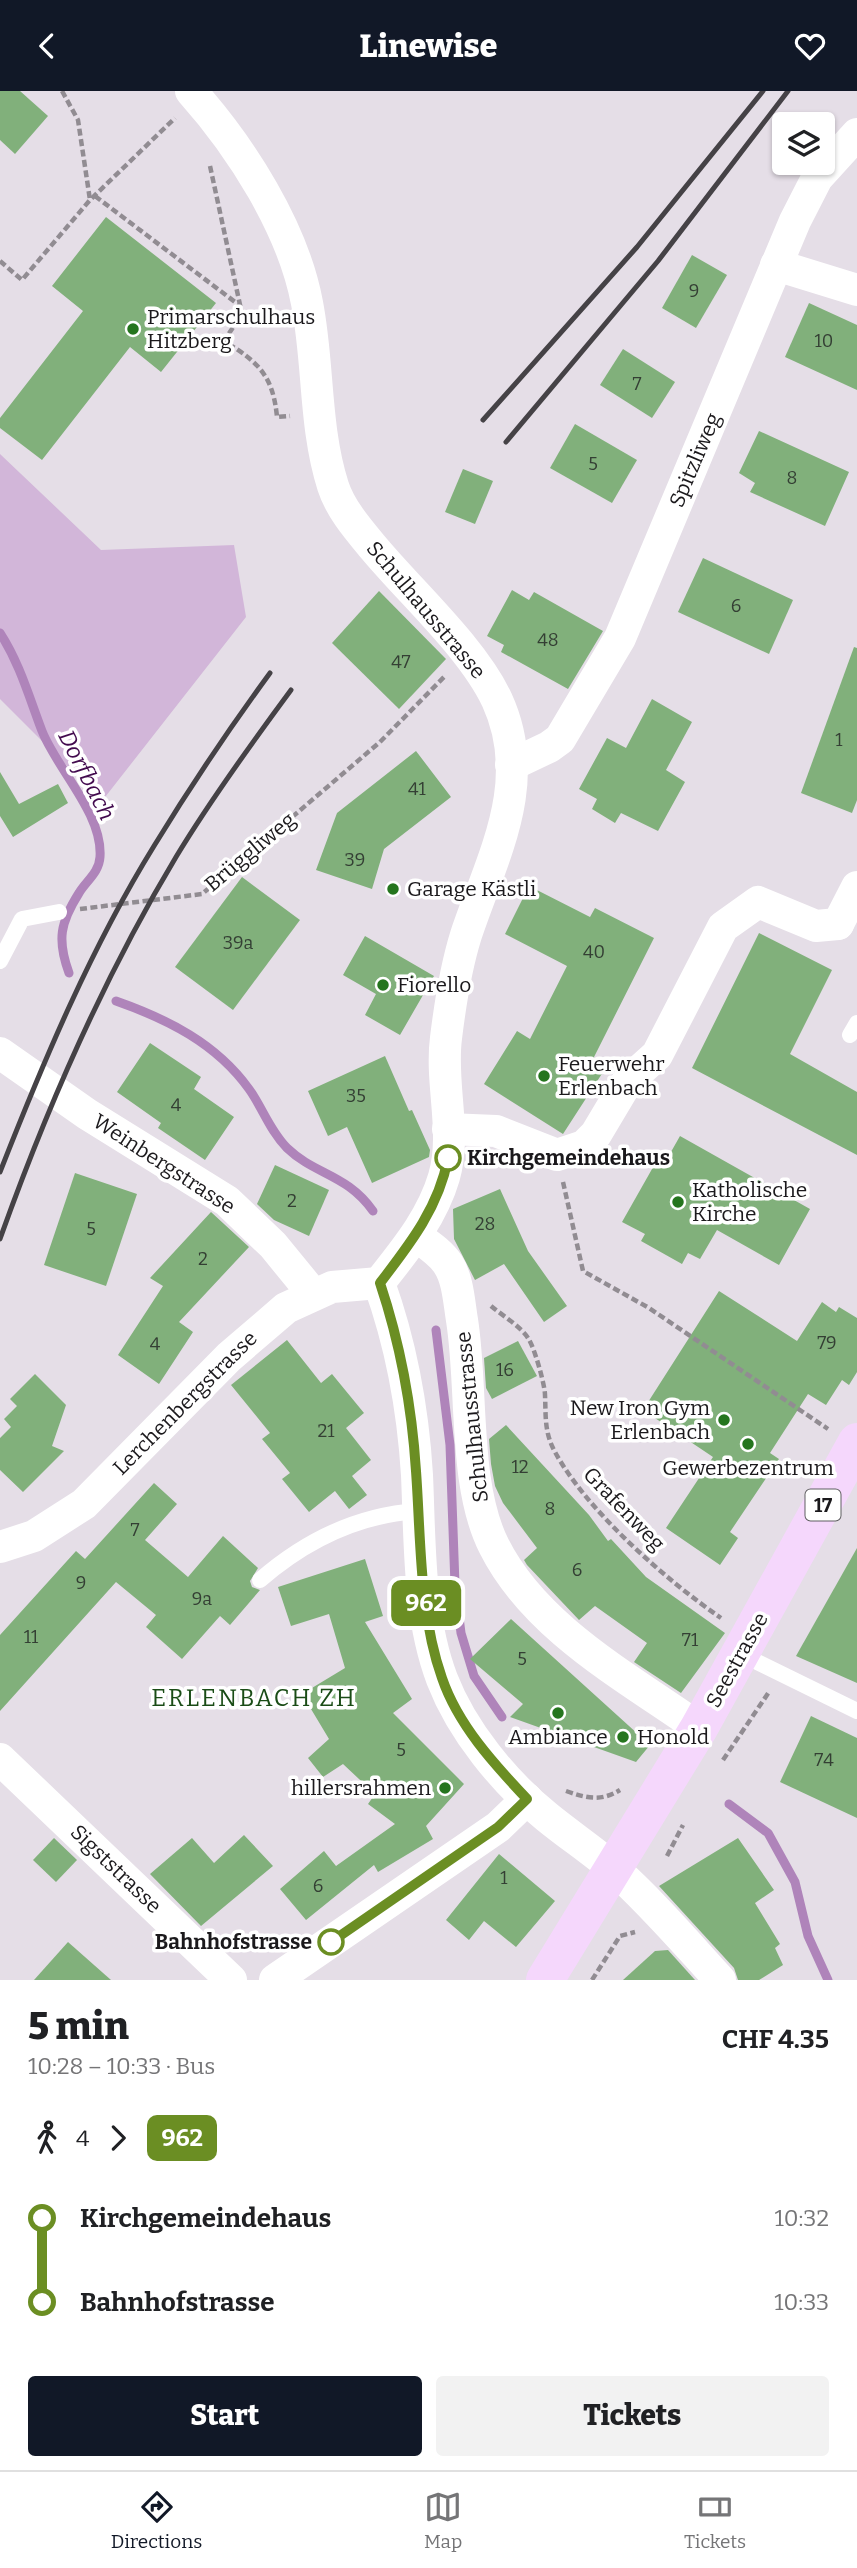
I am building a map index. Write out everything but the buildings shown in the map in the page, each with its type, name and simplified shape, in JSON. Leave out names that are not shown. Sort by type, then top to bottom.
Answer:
[{"type":"main road","name":"Seestrasse","points":[[545,1980],[699,1728],[856,1445]]},
{"type":"street","name":"Schulhausstrasse","points":[[191,91],[231,138],[290,244],[307,303],[318,416],[334,490],[354,524],[466,654],[498,702],[511,765],[509,813],[500,846],[465,937],[446,1038],[448,1129],[444,1178],[416,1236],[380,1283]]},
{"type":"street","name":"Spitzliweg","points":[[511,765],[560,739],[620,638],[776,265],[817,178],[857,134]]},
{"type":"street","points":[[776,265],[857,290]]},
{"type":"street","points":[[448,1129],[496,1131],[557,1155],[573,1152],[590,1140],[627,1082],[657,1055],[723,927],[758,902],[816,926],[848,931],[857,887]]},
{"type":"street","name":"Weinbergstrasse","points":[[1,1053],[87,1114],[227,1201],[273,1245],[313,1294]]},
{"type":"street","name":"Schulhausstrasse","points":[[416,1236],[440,1255],[453,1275],[464,1333],[478,1502],[494,1547],[530,1599],[571,1637],[699,1728]]},
{"type":"street","points":[[380,1283],[390,1311],[407,1394],[426,1609],[442,1679],[475,1739],[527,1799],[614,1869],[720,1980]]},
{"type":"street","name":"Lerchenbergstrasse","points":[[0,1547],[34,1536],[84,1504],[229,1357],[286,1308],[332,1287],[380,1283]]},
{"type":"street","name":"Sigststrasse","points":[[0,1759],[231,1980]]},
{"type":"street","points":[[275,1980],[498,1827],[527,1799]]},
{"type":"lane","points":[[0,961],[22,919],[59,912]]},
{"type":"lane","points":[[260,1580],[291,1554],[324,1536],[364,1519],[418,1511]]},
{"type":"lane","points":[[746,1645],[781,1674],[857,1711]]},
{"type":"path","points":[[62,91],[78,120],[92,198],[239,306]]},
{"type":"path","points":[[0,261],[22,280],[92,198],[161,132]]},
{"type":"path","points":[[231,138],[208,156],[242,314],[224,341],[256,360],[275,395],[277,417],[318,416]]},
{"type":"path","name":"Brüggliweg","points":[[59,912],[202,894],[380,742],[466,654]]},
{"type":"path","points":[[557,1155],[583,1271],[649,1308],[856,1445]]},
{"type":"path","name":"Grafenweg","points":[[453,1275],[529,1339],[545,1392],[544,1421],[554,1450],[570,1476],[606,1518],[659,1569],[746,1645]]},
{"type":"path","points":[[715,1771],[781,1674]]},
{"type":"path","points":[[562,1789],[583,1797],[608,1797]]},
{"type":"path","points":[[592,1980],[620,1936]]},
{"type":"shaded area","points":[[0,454],[101,550],[234,545],[246,617],[102,801],[0,699]]},
{"type":"waterway","name":"Dorfbach","points":[[0,633],[19,669],[49,746],[87,808],[99,841],[100,857],[97,868],[79,893],[64,923],[62,941],[69,973]]},
{"type":"waterway","name":"Dorfbach","points":[[116,1001],[172,1025],[221,1058],[249,1089],[287,1148],[353,1189],[373,1211]]},
{"type":"waterway","name":"Dorfbach","points":[[436,1330],[450,1445],[455,1585],[461,1633],[474,1676],[502,1717]]},
{"type":"waterway","name":"Dorfbach","points":[[729,1804],[768,1833],[795,1882],[808,1936],[828,1980]]},
{"type":"railway","points":[[483,420],[637,247],[763,91]]},
{"type":"railway","points":[[506,442],[658,261],[788,91]]},
{"type":"railway","points":[[0,1172],[51,1047],[89,964],[131,885],[182,802],[270,673]]},
{"type":"railway","points":[[0,1239],[57,1092],[125,949],[189,835],[291,690]]},
{"type":"bus line","name":"962","points":[[331,1942],[498,1827],[527,1799],[475,1739],[442,1679],[432,1644],[426,1609],[413,1427],[390,1311],[380,1283],[424,1224],[444,1178],[448,1158]]},
{"type":"place","name":"Primarschulhaus Hitzberg","points":[[133,329]]},
{"type":"place","name":"Garage Kästli","points":[[393,889]]},
{"type":"place","name":"Fiorello","points":[[383,985]]},
{"type":"place","name":"Feuerwehr Erlenbach","points":[[544,1076]]},
{"type":"place","name":"Kirchgemeindehaus","points":[[448,1158]]},
{"type":"place","name":"Katholische Kirche","points":[[678,1202]]},
{"type":"place","name":"New Iron Gym Erlenbach","points":[[724,1420]]},
{"type":"place","name":"Gewerbezentrum","points":[[748,1444]]},
{"type":"place","name":"Ambiance","points":[[558,1713]]},
{"type":"place","name":"Honold","points":[[623,1737]]},
{"type":"place","name":"hillersrahmen","points":[[445,1788]]},
{"type":"place","name":"Bahnhofstrasse","points":[[331,1942]]},
{"type":"district","name":"ERLENBACH ZH","points":[[254,1698]]}]
